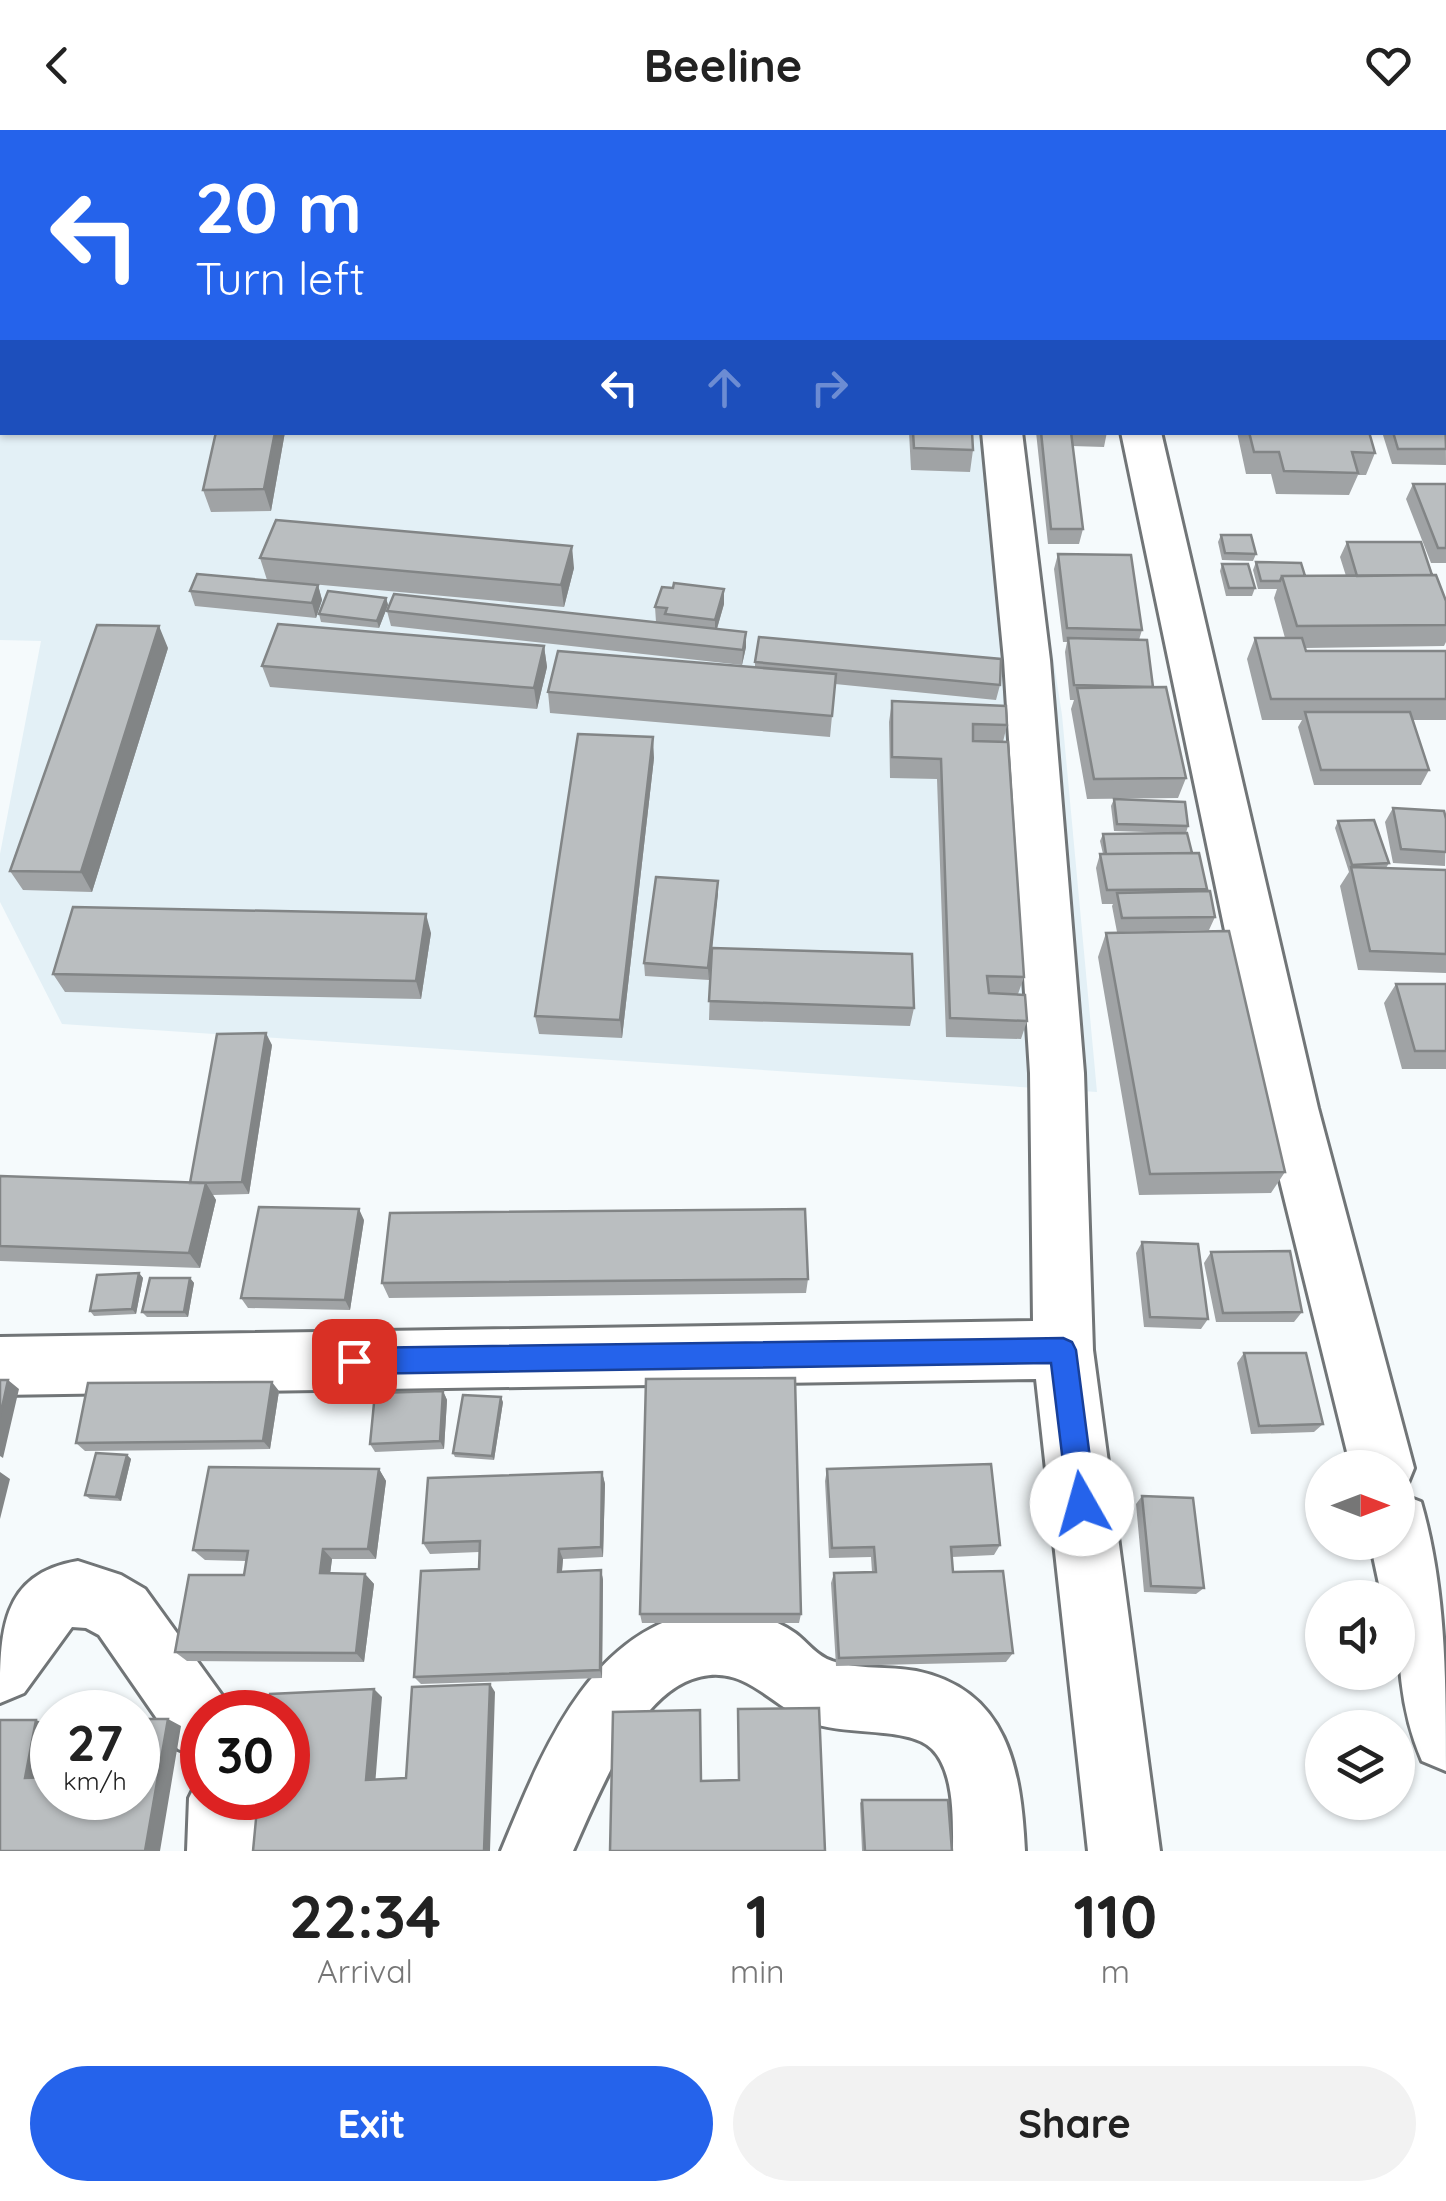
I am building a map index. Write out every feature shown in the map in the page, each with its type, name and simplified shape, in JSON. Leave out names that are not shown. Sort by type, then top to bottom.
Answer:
[{"type":"street","points":[[1002,435],[1027,660],[1057,1073],[1063,1350],[1124,1851]]},
{"type":"street","points":[[1143,435],[1290,1108],[1378,1450]]},
{"type":"street","points":[[0,1366],[1063,1350]]},
{"type":"street","points":[[1416,1547],[1446,1736]]},
{"type":"street","points":[[0,1669],[39,1609],[58,1596],[79,1591],[103,1599],[122,1612],[180,1694]]},
{"type":"street","points":[[538,1851],[594,1735],[619,1698],[647,1667],[679,1650],[710,1641],[770,1652],[813,1690],[868,1703],[904,1703],[942,1712],[960,1728],[972,1749],[982,1790],[989,1851]]},
{"type":"street","points":[[222,1851],[223,1820]]},
{"type":"shaded area","points":[[0,435],[1018,435],[1062,715],[1097,1092],[62,1024],[0,902],[0,854],[41,641],[0,640]]},
{"type":"building","points":[[215,435],[274,435],[264,489],[203,490]]},
{"type":"building","points":[[913,435],[972,435],[973,450],[914,448]]},
{"type":"building","points":[[1041,435],[1071,435],[1083,529],[1051,529]]},
{"type":"building","points":[[1250,435],[1370,435],[1375,453],[1352,452],[1358,473],[1284,471],[1279,452],[1254,452]]},
{"type":"building","points":[[1394,435],[1446,435],[1446,449],[1398,449]]},
{"type":"building","points":[[1413,484],[1446,484],[1446,548],[1438,548]]},
{"type":"building","points":[[276,520],[572,546],[561,585],[260,558]]},
{"type":"building","points":[[1221,535],[1251,535],[1256,554],[1225,553]]},
{"type":"building","points":[[1347,542],[1421,542],[1432,575],[1357,576]]},
{"type":"building","points":[[1058,554],[1131,555],[1142,630],[1067,628]]},
{"type":"building","points":[[1256,562],[1301,563],[1305,576],[1261,581]]},
{"type":"building","points":[[1222,564],[1248,564],[1255,588],[1229,588]]},
{"type":"building","points":[[197,574],[318,585],[312,603],[190,591]]},
{"type":"building","points":[[1436,575],[1446,601],[1446,625],[1297,626],[1282,576]]},
{"type":"building","points":[[674,583],[724,589],[715,620],[665,614],[667,608],[655,607],[662,587],[673,588]]},
{"type":"building","points":[[328,591],[386,598],[377,621],[319,614]]},
{"type":"building","points":[[394,594],[746,632],[743,650],[387,611]]},
{"type":"building","points":[[278,624],[544,646],[534,688],[262,666]]},
{"type":"building","points":[[97,625],[159,626],[81,872],[10,871]]},
{"type":"building","points":[[759,637],[1001,659],[1000,685],[755,662]]},
{"type":"building","points":[[1068,638],[1147,640],[1153,687],[1074,685]]},
{"type":"building","points":[[1255,638],[1302,638],[1306,651],[1446,651],[1446,699],[1271,699]]},
{"type":"building","points":[[558,651],[836,674],[832,716],[548,692]]},
{"type":"building","points":[[1166,687],[1186,778],[1094,779],[1077,688]]},
{"type":"building","points":[[892,701],[1006,706],[1007,725],[973,724],[973,741],[1008,742],[1024,977],[987,976],[989,993],[1025,995],[1027,1021],[950,1018],[941,759],[892,757]]},
{"type":"building","points":[[1305,712],[1410,712],[1429,770],[1321,770]]},
{"type":"building","points":[[578,734],[653,737],[620,1020],[535,1016]]},
{"type":"building","points":[[1114,799],[1185,802],[1188,826],[1117,824]]},
{"type":"building","points":[[1393,808],[1444,811],[1446,852],[1401,849]]},
{"type":"building","points":[[1374,820],[1389,863],[1352,865],[1338,821]]},
{"type":"building","points":[[1187,833],[1192,853],[1106,854],[1103,834]]},
{"type":"building","points":[[1199,853],[1207,889],[1107,890],[1100,854]]},
{"type":"building","points":[[1351,867],[1446,870],[1446,954],[1370,951]]},
{"type":"building","points":[[656,877],[718,881],[708,968],[644,963]]},
{"type":"building","points":[[1210,891],[1215,917],[1122,918],[1117,893]]},
{"type":"building","points":[[73,907],[426,914],[416,981],[53,974]]},
{"type":"building","points":[[1229,931],[1285,1172],[1150,1174],[1106,933]]},
{"type":"building","points":[[712,948],[912,954],[914,1008],[709,1001]]},
{"type":"building","points":[[1396,984],[1446,984],[1446,1051],[1415,1051]]},
{"type":"building","points":[[266,1033],[242,1182],[190,1183],[217,1034]]},
{"type":"building","points":[[0,1176],[206,1183],[189,1253],[0,1246]]},
{"type":"building","points":[[259,1207],[359,1209],[345,1300],[241,1298]]},
{"type":"building","points":[[805,1209],[808,1279],[382,1283],[390,1213]]},
{"type":"building","points":[[1142,1242],[1198,1244],[1208,1319],[1150,1317]]},
{"type":"building","points":[[1290,1251],[1302,1312],[1223,1313],[1211,1252]]},
{"type":"building","points":[[139,1273],[132,1309],[90,1311],[97,1275]]},
{"type":"building","points":[[150,1278],[190,1278],[184,1312],[142,1312]]},
{"type":"building","points":[[1244,1353],[1306,1353],[1323,1424],[1259,1426]]},
{"type":"building","points":[[795,1378],[801,1614],[640,1614],[646,1379]]},
{"type":"building","points":[[0,1380],[8,1380],[0,1417]]},
{"type":"building","points":[[272,1382],[263,1441],[76,1443],[88,1383]]},
{"type":"building","points":[[443,1391],[440,1441],[370,1444],[375,1393]]},
{"type":"building","points":[[463,1395],[501,1397],[492,1456],[453,1453]]},
{"type":"building","points":[[96,1453],[127,1455],[116,1497],[85,1495]]},
{"type":"building","points":[[991,1464],[1000,1545],[951,1547],[953,1572],[1003,1571],[1013,1653],[839,1658],[834,1573],[876,1572],[874,1547],[832,1548],[827,1469]]},
{"type":"building","points":[[209,1467],[379,1469],[368,1549],[323,1549],[320,1573],[365,1574],[356,1653],[175,1652],[189,1575],[244,1575],[248,1551],[193,1550]]},
{"type":"building","points":[[602,1472],[601,1547],[559,1549],[558,1572],[601,1570],[600,1670],[414,1677],[421,1571],[479,1569],[480,1541],[423,1543],[428,1478]]},
{"type":"building","points":[[1142,1496],[1193,1498],[1204,1588],[1151,1586]]},
{"type":"building","points":[[490,1684],[484,1851],[253,1851],[256,1820],[310,1820],[310,1692],[374,1689],[366,1780],[406,1778],[412,1687]]},
{"type":"building","points":[[819,1708],[825,1851],[610,1851],[613,1712],[700,1710],[701,1781],[739,1780],[738,1709]]},
{"type":"building","points":[[160,1719],[168,1719],[160,1765]]},
{"type":"building","points":[[0,1720],[30,1720],[25,1778],[30,1778],[30,1820],[150,1820],[145,1851],[0,1851]]},
{"type":"building","points":[[862,1800],[948,1800],[952,1851],[865,1851]]},
{"type":"route","points":[[354,1361],[1063,1350],[1082,1504]]}]
